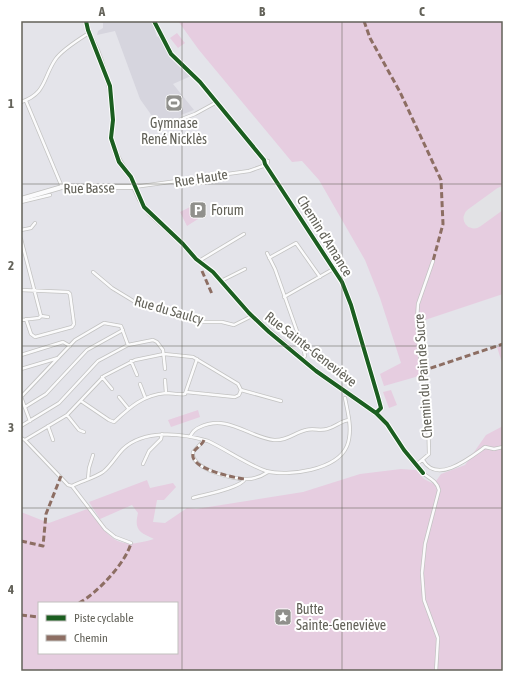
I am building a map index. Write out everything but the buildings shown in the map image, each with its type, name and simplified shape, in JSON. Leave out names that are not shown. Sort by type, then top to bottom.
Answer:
[{"type":"street","points":[[86,21],[110,86],[113,145],[118,160],[130,176],[134,187]]},
{"type":"street","name":"Chemin d'Amance","points":[[154,21],[172,54],[200,82],[264,160],[268,161],[267,165],[335,268],[351,305],[378,397],[381,408],[376,413]]},
{"type":"street","points":[[21,102],[34,97],[41,88],[57,57],[90,33]]},
{"type":"street","points":[[26,101],[62,187]]},
{"type":"street","points":[[174,122],[195,114],[217,102]]},
{"type":"street","name":"Rue Haute","points":[[134,187],[249,171],[267,165]]},
{"type":"street","name":"Rue Basse","points":[[21,199],[62,187],[134,187]]},
{"type":"street","name":"Rue Sainte-Geneviève","points":[[134,187],[140,200],[149,213],[206,266],[252,316],[316,371],[376,413],[386,424],[416,465]]},
{"type":"street","points":[[21,202],[50,195]]},
{"type":"street","points":[[21,230],[31,228],[35,224]]},
{"type":"street","points":[[199,261],[244,234]]},
{"type":"street","points":[[21,239],[41,316]]},
{"type":"street","points":[[269,258],[296,243],[320,277]]},
{"type":"street","points":[[267,253],[304,351],[302,358]]},
{"type":"street","name":"Chemin du Pain de Sucre","points":[[416,465],[429,454],[428,416],[419,349],[417,319],[420,297],[433,260]]},
{"type":"street","points":[[284,297],[335,268]]},
{"type":"street","points":[[220,281],[245,269]]},
{"type":"street","name":"Rue du Saulcy","points":[[93,272],[112,288],[135,302],[203,322],[222,322],[234,325],[252,316]]},
{"type":"street","points":[[21,290],[69,292],[74,324],[72,327],[35,337],[31,334],[26,319]]},
{"type":"street","points":[[21,320],[41,316],[48,317]]},
{"type":"street","points":[[30,421],[21,397],[78,338],[106,322],[120,326],[128,344]]},
{"type":"street","points":[[25,407],[46,394],[87,350],[123,330]]},
{"type":"street","points":[[21,426],[59,403],[98,361],[128,344],[156,341],[164,350],[165,369]]},
{"type":"street","points":[[21,355],[63,342],[70,346]]},
{"type":"street","points":[[25,440],[67,415],[102,377],[131,361],[164,354],[197,359],[218,374],[238,384],[241,390],[281,401]]},
{"type":"street","points":[[21,369],[58,358]]},
{"type":"street","points":[[186,392],[197,359]]},
{"type":"street","points":[[131,361],[136,375]]},
{"type":"street","points":[[102,377],[112,389]]},
{"type":"street","points":[[165,380],[166,393]]},
{"type":"street","points":[[140,384],[145,398]]},
{"type":"street","points":[[81,401],[112,422],[128,408],[145,398],[166,393],[183,395],[186,392],[235,397],[239,395],[241,390]]},
{"type":"street","points":[[119,397],[128,408]]},
{"type":"street","points":[[72,486],[104,471],[124,447],[134,441],[148,436],[162,434],[204,440],[269,471],[283,473],[299,472],[332,462],[342,454],[350,431],[346,398]]},
{"type":"street","points":[[67,415],[79,430],[84,432]]},
{"type":"street","points":[[190,437],[193,432],[202,426],[223,423],[239,427],[261,437],[281,439],[307,429],[327,429],[342,420],[349,420]]},
{"type":"street","points":[[48,426],[53,440]]},
{"type":"street","points":[[142,464],[149,451],[160,440],[162,434]]},
{"type":"street","points":[[21,438],[25,440],[68,485],[72,486],[105,529],[115,537],[131,543]]},
{"type":"street","points":[[204,440],[193,452],[195,462],[224,476],[246,479],[261,476],[269,471]]},
{"type":"street","points":[[423,460],[429,466],[443,470],[459,465],[474,457],[486,447],[494,449],[503,447]]},
{"type":"street","points":[[88,479],[89,468],[93,455]]},
{"type":"street","points":[[416,465],[423,473],[435,482],[439,490],[425,544],[422,573],[424,600],[438,638],[436,671]]},
{"type":"street","points":[[193,498],[236,486],[244,483],[246,479]]},
{"type":"shaded area","points":[[97,21],[152,21],[157,37],[159,36],[169,54],[191,76],[173,84],[194,110],[181,115],[182,118],[178,120],[175,118],[171,120],[172,124],[162,130],[140,99],[115,31],[97,35],[98,31],[103,28],[103,23]]},
{"type":"shaded area","points":[[178,21],[503,21],[503,294],[416,323],[419,376],[384,386],[380,374],[401,363],[380,298],[365,260],[319,180],[302,161],[292,162],[199,50]]},
{"type":"shaded area","points":[[177,33],[185,43],[178,48],[170,38]]},
{"type":"shaded area","points":[[192,206],[198,219],[187,226],[180,212]]},
{"type":"shaded area","points":[[503,345],[503,366],[497,347]]},
{"type":"shaded area","points":[[391,390],[397,405],[389,408],[383,392]]},
{"type":"shaded area","points":[[198,410],[200,417],[171,427],[168,420]]},
{"type":"shaded area","points":[[503,426],[503,671],[62,671],[53,669],[53,671],[21,671],[21,512],[49,523],[90,508],[108,534],[114,539],[130,543],[141,542],[154,539],[141,532],[137,527],[138,513],[132,505],[100,519],[89,502],[147,480],[150,488],[173,483],[176,487],[164,500],[157,500],[153,522],[165,523],[187,508],[196,509],[303,492],[360,474],[401,469],[416,470],[424,479],[434,484],[441,474],[465,465],[486,435]]},
{"type":"runway","points":[[474,218],[503,197]]},
{"type":"marked path","points":[[364,21],[370,38],[400,92],[441,180],[443,224],[433,261]]},
{"type":"marked path","points":[[202,271],[212,294]]},
{"type":"marked path","points":[[422,371],[503,344]]},
{"type":"marked path","points":[[204,440],[193,454],[194,459],[198,464],[214,472],[245,479]]},
{"type":"marked path","points":[[21,541],[43,546],[46,514],[61,476]]},
{"type":"marked path","points":[[81,602],[94,593],[110,577],[123,560],[131,543]]},
{"type":"marked path","points":[[21,615],[38,617]]},
{"type":"cycle path","points":[[86,21],[88,30],[110,86],[113,120],[111,138],[119,162],[131,177],[144,207],[183,244],[196,259],[213,272],[249,313],[269,332],[316,371],[376,413],[387,424],[404,450],[423,473]]},
{"type":"cycle path","points":[[154,21],[171,54],[200,82],[264,160],[265,164],[342,282],[351,305],[381,408],[376,413]]},
{"type":"place","name":"Gymnase René Nicklès","points":[[174,103]]},
{"type":"place","name":"Forum","points":[[198,210]]},
{"type":"place","name":"Butte Sainte-Geneviève","points":[[283,617]]}]
